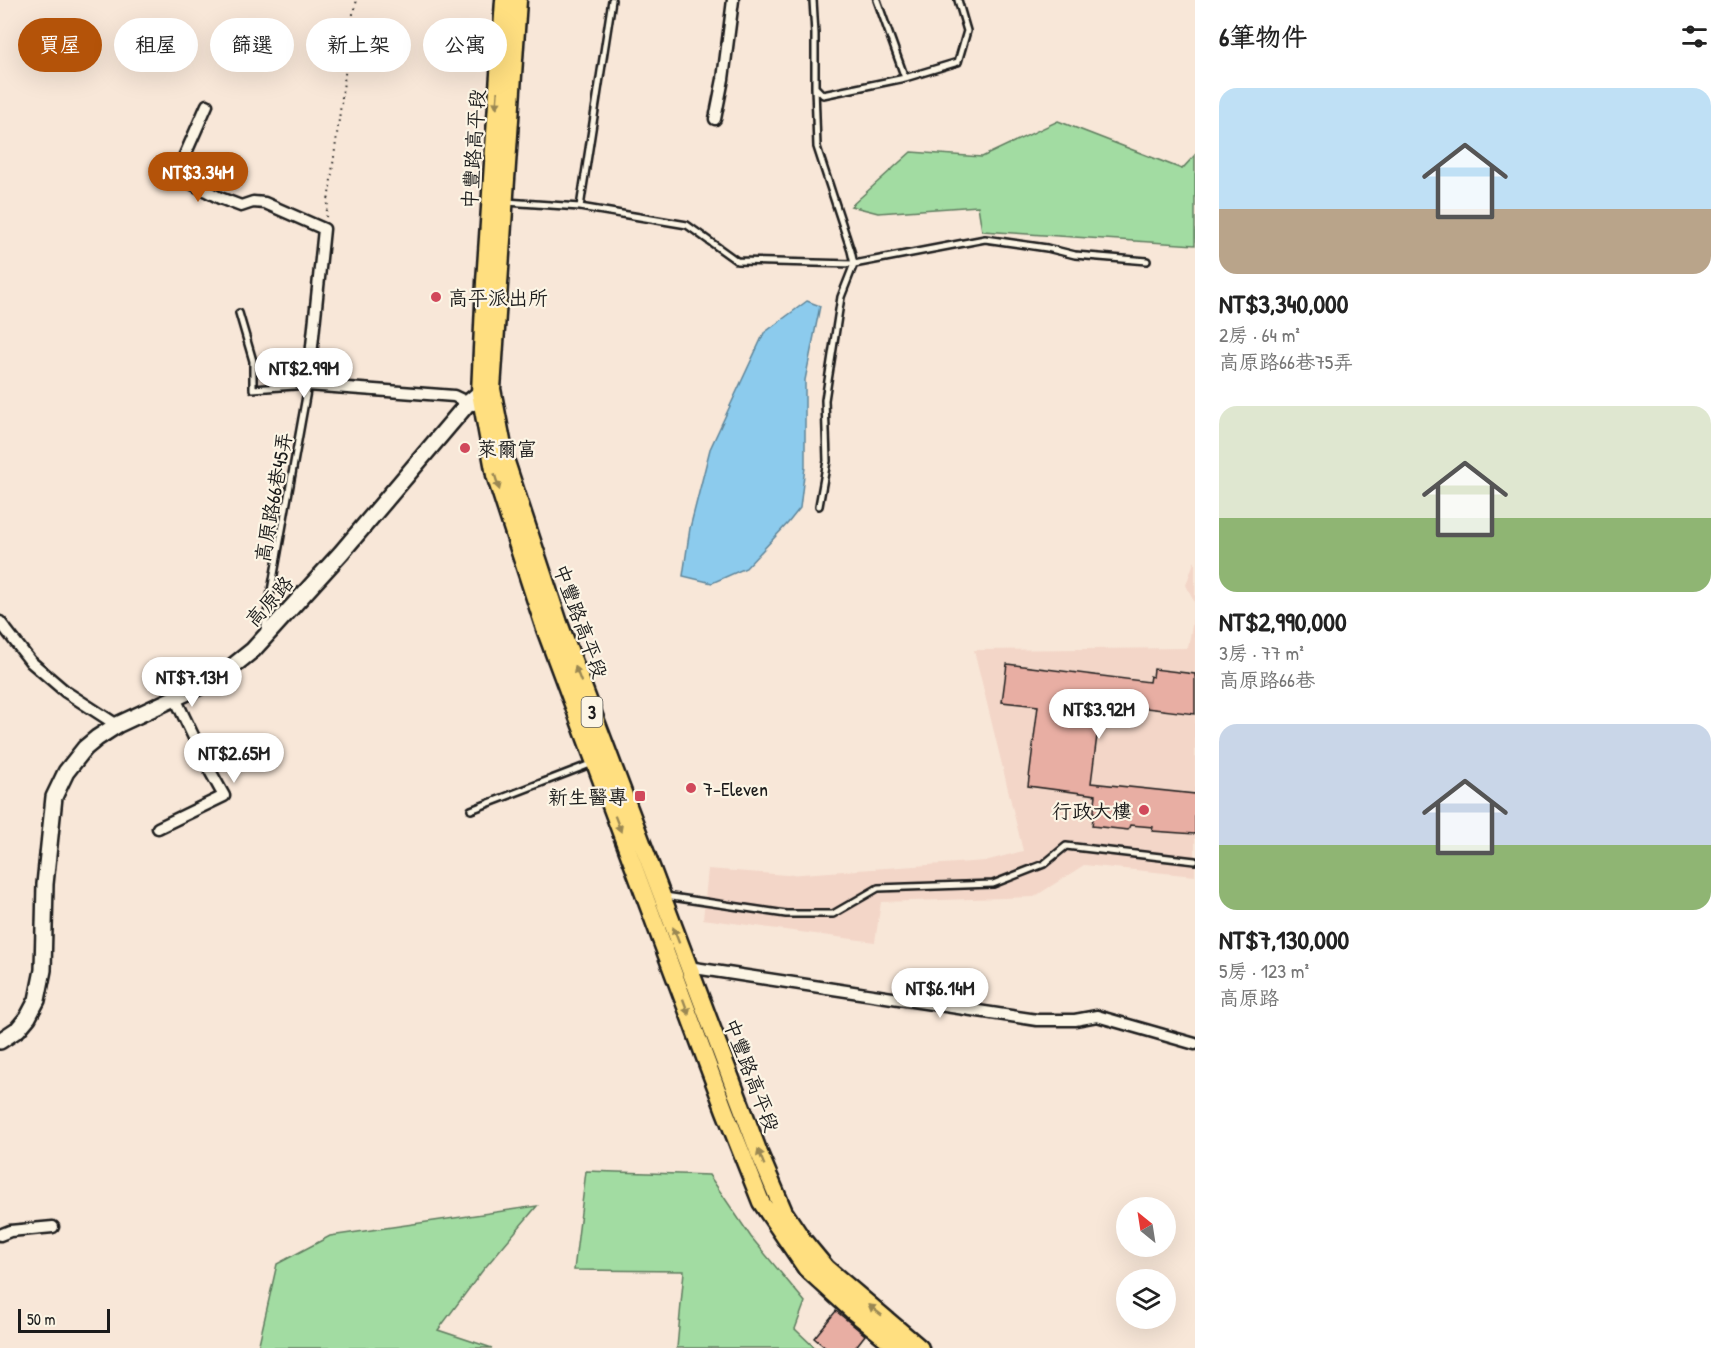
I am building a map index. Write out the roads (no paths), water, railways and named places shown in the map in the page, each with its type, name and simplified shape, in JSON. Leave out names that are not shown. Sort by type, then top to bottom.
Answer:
[{"type":"main road","name":"中豐路高平段","points":[[498,203],[504,0]]},
{"type":"main road","name":"中豐路高平段","points":[[518,0],[498,203],[485,282],[480,395],[495,475],[545,629],[602,760],[722,1080],[759,1152],[784,1212],[802,1239],[826,1268],[920,1348]]},
{"type":"main road","name":"中豐路高平段","points":[[480,395],[506,462],[602,760]]},
{"type":"main road","name":"中豐路高平段","points":[[654,898],[688,967],[761,1202],[806,1268],[898,1348]]},
{"type":"street","points":[[715,119],[723,79],[733,0]]},
{"type":"street","points":[[207,105],[177,172],[181,178],[220,198],[242,206],[253,202],[265,203],[324,229],[308,385],[454,396],[480,395]]},
{"type":"street","name":"高原路","points":[[0,1041],[18,1029],[37,1000],[43,970],[45,884],[54,797],[66,772],[85,748],[117,725],[205,684],[242,660],[341,553],[480,395]]},
{"type":"street","points":[[0,622],[31,662],[66,692],[117,725]]},
{"type":"street","points":[[158,828],[224,796],[175,698]]},
{"type":"street","points":[[688,967],[1037,1020],[1075,1020],[1097,1016],[1195,1044]]},
{"type":"street","points":[[0,1235],[10,1231],[53,1227]]},
{"type":"lane","points":[[580,207],[612,0]]},
{"type":"lane","points":[[813,0],[818,147],[854,264],[841,297],[825,399],[827,461],[819,506]]},
{"type":"lane","points":[[877,0],[905,78]]},
{"type":"lane","points":[[815,87],[823,95],[905,78],[958,62],[967,31],[958,0]]},
{"type":"lane","points":[[498,203],[580,207],[687,225],[737,261],[854,264],[985,239],[1047,248],[1075,255],[1147,261]]},
{"type":"lane","points":[[239,313],[253,361],[253,389],[308,385]]},
{"type":"lane","name":"高原路66巷45弄","points":[[262,640],[308,385]]},
{"type":"lane","points":[[471,810],[602,760]]},
{"type":"lane","points":[[654,898],[786,914],[833,914],[878,888],[993,884],[1044,864],[1065,846],[1195,861]]},
{"type":"water","points":[[807,301],[820,306],[805,380],[805,467],[800,508],[746,568],[712,583],[683,576],[690,528],[710,449],[764,333]]},
{"type":"place","name":"高平派出所","points":[[436,297]]},
{"type":"place","name":"萊爾富","points":[[465,448]]},
{"type":"place","name":"7-Eleven","points":[[691,788]]},
{"type":"place","name":"新生醫專","points":[[640,796]]},
{"type":"place","name":"行政大樓","points":[[1144,810]]}]
